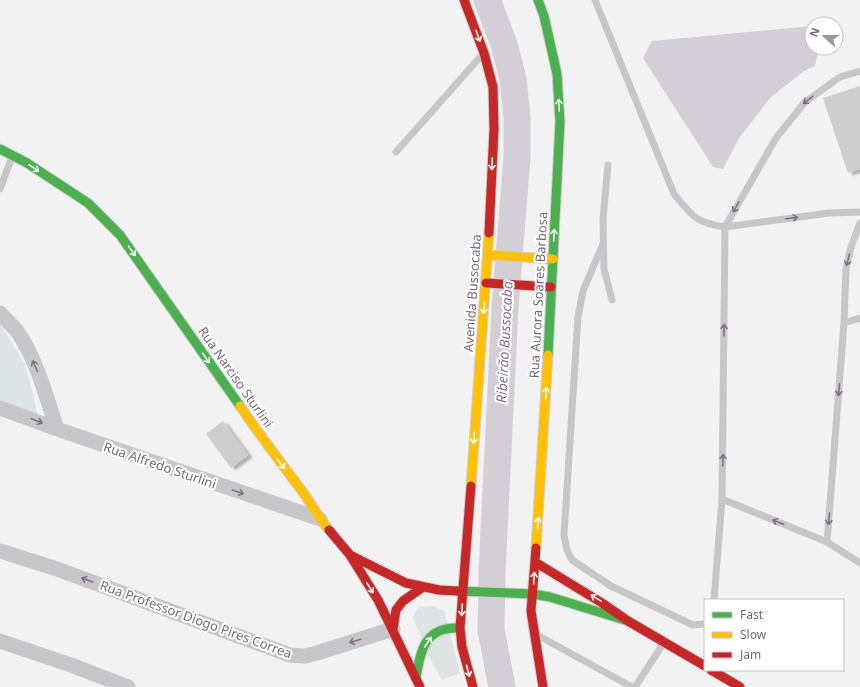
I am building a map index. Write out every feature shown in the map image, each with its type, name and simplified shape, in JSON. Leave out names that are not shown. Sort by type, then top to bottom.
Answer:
[{"type":"main road","name":"Avenida Bussocaba","points":[[464,0],[484,53],[493,87],[494,129],[492,255],[467,592],[460,628],[462,647],[473,687]]},
{"type":"main road","name":"Rua Aurora Soares Barbosa","points":[[538,0],[544,16],[557,74],[560,122],[540,496],[531,611],[543,687]]},
{"type":"main road","name":"Rua Narciso Sturlini","points":[[0,149],[13,155],[88,203],[120,235],[275,456],[300,488],[320,519],[350,555],[406,583],[424,587],[467,592],[533,594],[550,597],[628,621]]},
{"type":"main road","points":[[492,255],[553,259]]},
{"type":"main road","points":[[490,283],[551,287]]},
{"type":"main road","points":[[350,555],[378,600],[418,683]]},
{"type":"main road","points":[[535,562],[590,595],[628,621],[704,665]]},
{"type":"main road","points":[[393,629],[396,610],[403,601],[424,587]]},
{"type":"main road","points":[[418,683],[419,657],[428,639],[440,628],[450,626],[460,628]]},
{"type":"main road","points":[[713,671],[740,687]]},
{"type":"street","points":[[0,313],[17,331],[28,352],[37,372],[57,429]]},
{"type":"street","name":"Rua Alfredo Sturlini","points":[[0,408],[277,506],[320,519]]},
{"type":"street","name":"Rua Professor Diogo Pires Correa","points":[[0,551],[57,569],[290,655],[305,656],[317,653],[393,629]]},
{"type":"street","points":[[0,641],[71,665],[128,687]]},
{"type":"lane","points":[[595,0],[674,194],[691,215],[709,224],[725,227],[829,213],[860,212]]},
{"type":"lane","points":[[396,152],[484,53]]},
{"type":"lane","points":[[714,599],[722,499],[725,227],[776,138],[805,102],[840,77],[860,71]]},
{"type":"lane","points":[[0,188],[13,155]]},
{"type":"lane","points":[[608,165],[603,219],[604,269],[612,300]]},
{"type":"lane","points":[[827,542],[844,324],[846,269],[851,247],[860,223]]},
{"type":"lane","points":[[604,244],[583,291],[578,317],[564,535],[566,550],[572,560],[611,586],[693,625],[704,624]]},
{"type":"lane","points":[[844,324],[860,318]]},
{"type":"lane","points":[[722,499],[827,542],[860,563]]},
{"type":"lane","points":[[534,634],[632,687]]},
{"type":"lane","points":[[635,687],[664,642]]},
{"type":"shaded area","points":[[804,27],[804,56],[817,56],[815,66],[804,71],[771,97],[739,138],[723,169],[713,167],[643,58],[652,41]]},
{"type":"shaded area","points":[[0,324],[25,364],[38,415],[0,401]]},
{"type":"shaded area","points":[[433,606],[444,611],[460,673],[442,680],[427,653],[413,617],[418,607]]},
{"type":"building","points":[[860,86],[860,169],[848,173],[823,98]]},
{"type":"building","points":[[223,421],[248,455],[231,468],[206,434]]},
{"type":"waterway","name":"Ribeirão Bussocaba","points":[[487,0],[504,44],[513,79],[517,117],[517,157],[505,308],[492,572],[491,630],[502,687]]},
{"type":"traffic: fast","points":[[538,0],[544,16],[557,74],[560,122],[548,355]]},
{"type":"traffic: fast","points":[[0,149],[27,163],[88,203],[120,235],[240,406]]},
{"type":"traffic: fast","points":[[457,591],[533,594],[550,597],[628,621]]},
{"type":"traffic: fast","points":[[416,678],[423,649],[432,635],[448,628],[460,628]]},
{"type":"traffic: slow","points":[[471,486],[489,233]]},
{"type":"traffic: slow","points":[[488,255],[553,259]]},
{"type":"traffic: slow","points":[[536,548],[548,355]]},
{"type":"traffic: slow","points":[[240,406],[329,530]]},
{"type":"traffic: jam","points":[[464,0],[484,53],[493,87],[494,129],[489,233]]},
{"type":"traffic: jam","points":[[486,283],[551,287]]},
{"type":"traffic: jam","points":[[471,486],[460,628],[462,647],[473,687]]},
{"type":"traffic: jam","points":[[329,530],[350,555],[406,583],[439,590],[457,591]]},
{"type":"traffic: jam","points":[[536,548],[531,611],[543,687]]},
{"type":"traffic: jam","points":[[350,555],[378,600],[420,687]]},
{"type":"traffic: jam","points":[[535,562],[602,603],[628,621],[704,665]]},
{"type":"traffic: jam","points":[[393,629],[396,610],[403,601],[423,587]]},
{"type":"traffic: jam","points":[[713,671],[740,687]]}]
